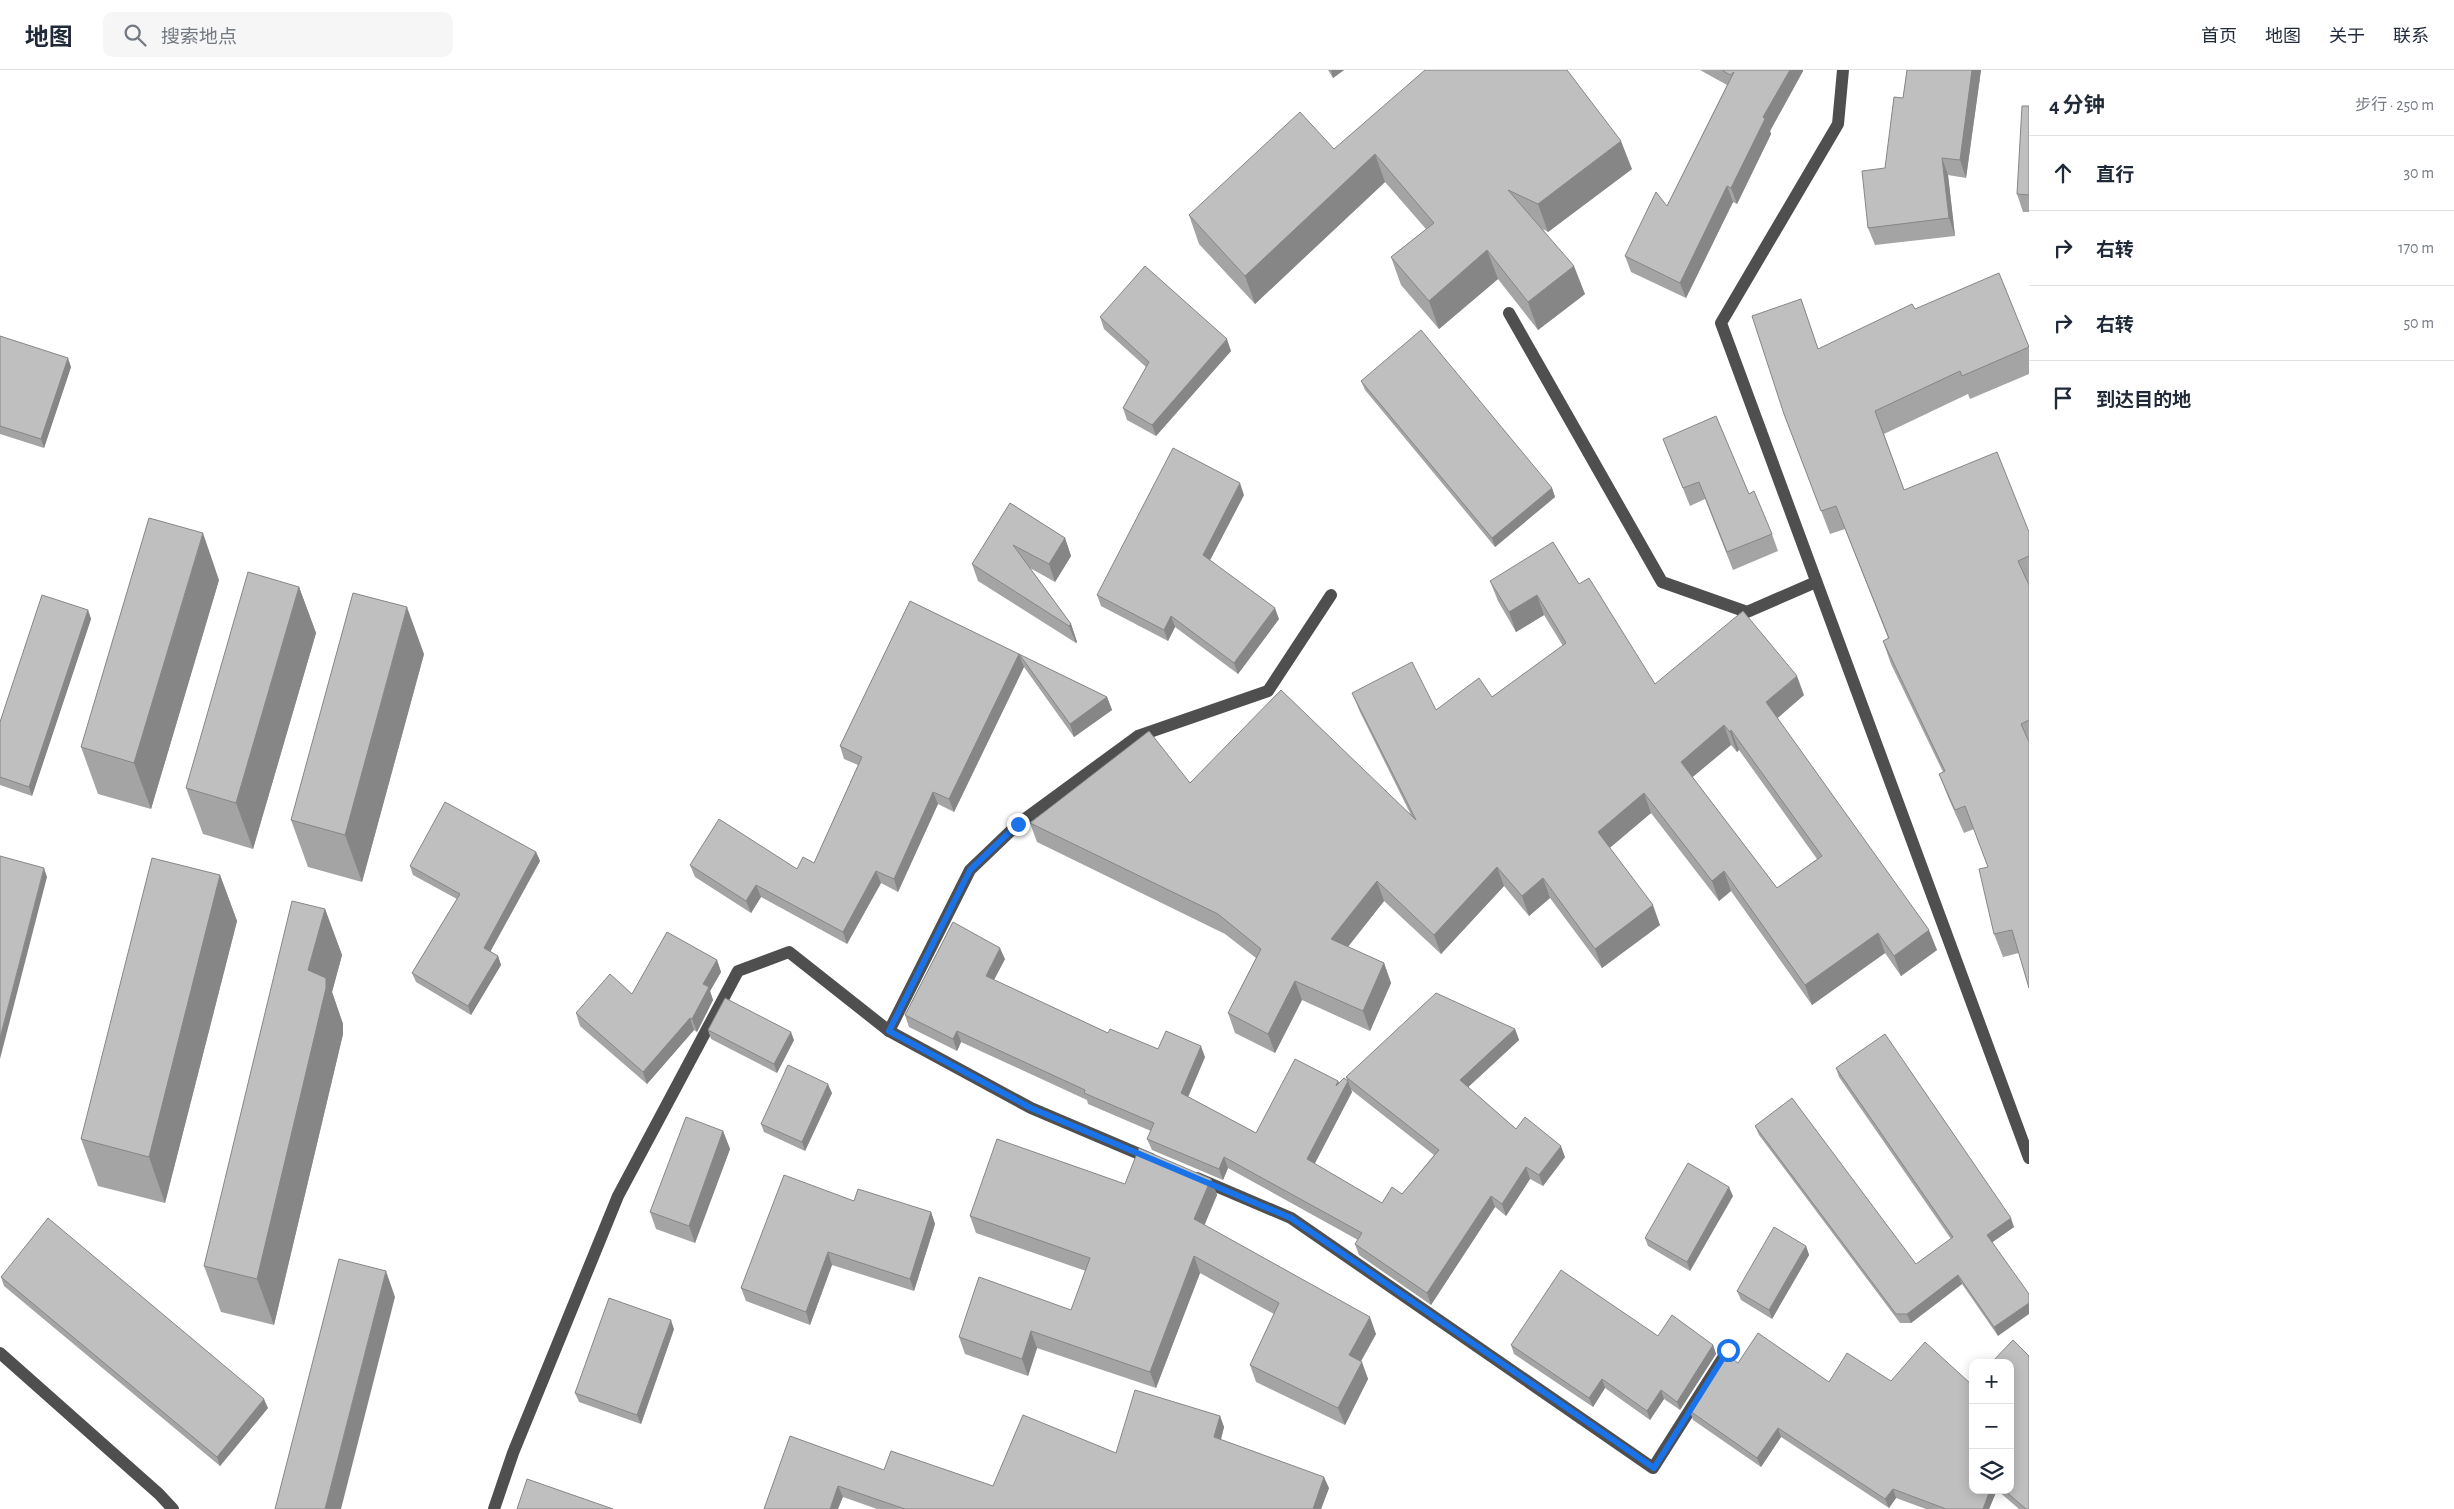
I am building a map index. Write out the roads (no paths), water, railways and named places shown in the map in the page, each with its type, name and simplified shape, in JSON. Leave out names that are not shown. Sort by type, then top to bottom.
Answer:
[{"type":"street","points":[[1843,70],[1838,124],[1721,323],[2029,1158]]},
{"type":"street","points":[[1509,313],[1662,582],[1747,612],[1816,582]]},
{"type":"street","points":[[889,1031],[970,870],[1018,824],[1138,736],[1268,691],[1331,595]]},
{"type":"street","points":[[494,1509],[513,1453],[618,1196],[738,971],[789,952],[889,1031],[1031,1108],[1166,1165]]},
{"type":"street","points":[[1183,1172],[1291,1218],[1654,1468],[1728,1350]]},
{"type":"street","points":[[0,1353],[159,1494],[173,1509]]}]
